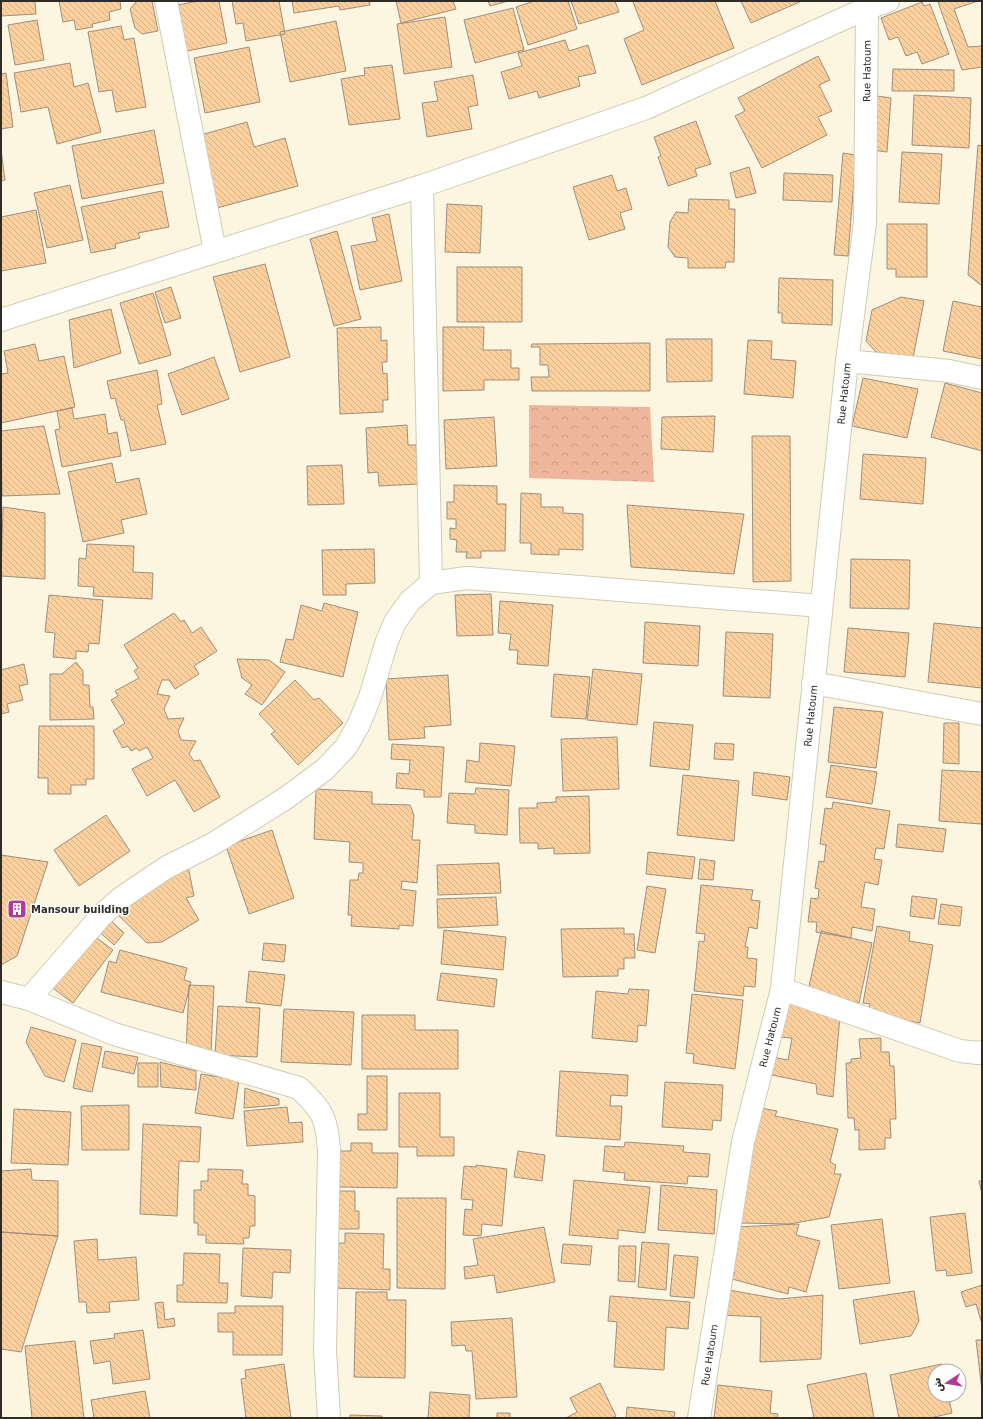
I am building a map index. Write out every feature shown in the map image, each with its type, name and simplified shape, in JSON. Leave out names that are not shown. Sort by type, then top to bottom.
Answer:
[{"type":"street","points":[[166,1],[215,251]]},
{"type":"street","points":[[1,320],[422,186],[646,108],[867,8],[888,1]]},
{"type":"street","name":"Rue Hatoum","points":[[699,1418],[743,1142],[782,989],[847,361],[865,223],[867,8]]},
{"type":"street","points":[[422,186],[431,583]]},
{"type":"street","points":[[847,361],[949,371],[982,378]]},
{"type":"street","points":[[30,999],[101,916],[121,898],[167,867],[213,844],[286,798],[324,770],[346,747],[359,724],[370,697],[386,644],[396,622],[410,601],[431,583],[451,579],[467,578],[821,606]]},
{"type":"street","points":[[813,683],[982,714]]},
{"type":"street","points":[[782,989],[960,1051],[982,1052]]},
{"type":"street","points":[[1,992],[30,999],[114,1034],[299,1088],[315,1104],[326,1122],[329,1150],[325,1351],[328,1418]]},
{"type":"green space","points":[[529,405],[650,407],[654,482],[529,478]]},
{"type":"building","points":[[1,1],[35,1],[36,14],[1,16]]},
{"type":"building","points":[[59,1],[120,1],[121,9],[109,12],[110,20],[92,24],[93,27],[76,30],[74,20],[63,22]]},
{"type":"building","points":[[137,1],[152,1],[158,31],[142,34],[135,28],[130,9]]},
{"type":"building","points":[[198,1],[219,1],[227,43],[182,52],[173,6]]},
{"type":"building","points":[[232,1],[279,1],[285,34],[246,41],[243,23],[236,24]]},
{"type":"building","points":[[292,1],[369,1],[370,5],[340,10],[339,6],[294,13]]},
{"type":"building","points":[[396,1],[453,1],[456,9],[401,23]]},
{"type":"building","points":[[488,1],[508,1],[490,6]]},
{"type":"building","points":[[534,1],[568,1],[577,29],[528,45],[516,7]]},
{"type":"building","points":[[571,1],[615,1],[619,12],[579,24]]},
{"type":"building","points":[[715,1],[734,48],[642,85],[624,39],[644,30],[633,2]]},
{"type":"building","points":[[741,1],[802,1],[751,23]]},
{"type":"building","points":[[978,1],[954,9],[968,47],[982,46],[982,67],[962,70],[938,2]]},
{"type":"building","points":[[922,2],[924,6],[930,4],[949,54],[922,64],[917,52],[906,56],[898,37],[889,40],[881,18]]},
{"type":"building","points":[[513,8],[524,50],[475,63],[464,20]]},
{"type":"building","points":[[445,17],[452,67],[404,74],[397,24]]},
{"type":"building","points":[[37,20],[44,60],[15,65],[8,25]]},
{"type":"building","points":[[336,21],[346,71],[290,82],[280,32]]},
{"type":"building","points":[[121,26],[124,40],[134,38],[146,107],[116,112],[112,90],[99,92],[88,32]]},
{"type":"building","points":[[565,40],[569,51],[588,45],[596,73],[578,77],[580,86],[539,98],[537,91],[509,99],[501,72],[522,66],[518,53]]},
{"type":"building","points":[[249,47],[260,102],[205,113],[194,58]]},
{"type":"building","points":[[818,56],[830,80],[819,85],[832,111],[818,117],[827,135],[762,168],[735,116],[745,111],[738,98]]},
{"type":"building","points":[[70,63],[74,87],[88,83],[101,132],[57,144],[48,107],[21,112],[14,73]]},
{"type":"building","points":[[392,65],[400,119],[349,125],[341,79],[365,75],[364,68]]},
{"type":"building","points":[[893,69],[954,70],[954,91],[892,91]]},
{"type":"building","points":[[6,73],[13,127],[1,129],[1,74]]},
{"type":"building","points":[[473,75],[478,105],[468,107],[472,129],[427,137],[422,103],[438,101],[434,82]]},
{"type":"building","points":[[914,95],[971,98],[969,148],[912,145]]},
{"type":"building","points":[[877,96],[891,98],[887,152],[872,150]]},
{"type":"building","points":[[696,121],[711,164],[695,169],[697,176],[668,186],[658,157],[661,156],[654,137]]},
{"type":"building","points":[[247,122],[254,147],[285,138],[298,186],[217,208],[197,136]]},
{"type":"building","points":[[154,130],[164,183],[82,199],[72,146]]},
{"type":"building","points":[[978,145],[982,146],[982,286],[968,275]]},
{"type":"building","points":[[1,150],[5,180],[1,181]]},
{"type":"building","points":[[902,152],[942,154],[939,204],[899,202]]},
{"type":"building","points":[[843,153],[856,155],[848,256],[834,255]]},
{"type":"building","points":[[749,167],[756,193],[736,198],[730,173]]},
{"type":"building","points":[[784,173],[833,175],[832,202],[783,200]]},
{"type":"building","points":[[612,175],[617,191],[626,188],[632,209],[620,213],[625,229],[589,240],[573,187]]},
{"type":"building","points":[[70,185],[83,240],[47,248],[34,193]]},
{"type":"building","points":[[162,191],[169,227],[138,233],[140,238],[115,244],[116,248],[91,253],[81,207]]},
{"type":"building","points":[[689,199],[729,200],[729,209],[735,209],[734,262],[726,262],[725,268],[688,268],[688,258],[675,257],[668,247],[670,222],[676,212],[688,213]]},
{"type":"building","points":[[447,204],[482,206],[480,253],[445,252]]},
{"type":"building","points":[[36,210],[46,263],[1,271],[1,217]]},
{"type":"building","points":[[389,214],[402,281],[360,290],[351,246],[377,241],[372,218]]},
{"type":"building","points":[[887,224],[927,224],[927,277],[896,277],[896,269],[887,269]]},
{"type":"building","points":[[337,231],[361,319],[334,326],[310,239]]},
{"type":"building","points":[[265,264],[290,357],[240,372],[213,277]]},
{"type":"building","points":[[457,267],[522,267],[522,322],[457,322]]},
{"type":"building","points":[[779,278],[833,280],[832,325],[782,323],[782,313],[778,313]]},
{"type":"building","points":[[171,287],[181,318],[165,323],[155,292]]},
{"type":"building","points":[[153,293],[171,355],[139,364],[120,303]]},
{"type":"building","points":[[901,297],[924,301],[913,358],[876,352],[866,341],[872,310]]},
{"type":"building","points":[[953,301],[982,307],[982,359],[943,351]]},
{"type":"building","points":[[111,309],[121,353],[74,368],[69,320]]},
{"type":"building","points":[[381,327],[381,341],[387,340],[387,362],[382,362],[383,374],[387,373],[388,400],[383,400],[383,412],[340,414],[337,328]]},
{"type":"building","points":[[443,327],[484,327],[483,350],[511,350],[511,368],[519,368],[519,380],[484,380],[484,390],[443,391]]},
{"type":"building","points":[[666,339],[712,339],[712,381],[667,382]]},
{"type":"building","points":[[748,340],[772,341],[771,359],[796,361],[793,398],[744,394]]},
{"type":"building","points":[[650,343],[650,391],[532,391],[531,377],[549,377],[548,365],[540,365],[540,347],[531,347],[532,344]]},
{"type":"building","points":[[35,344],[39,361],[64,356],[75,407],[1,423],[1,374],[8,373],[4,351]]},
{"type":"building","points":[[214,357],[229,399],[182,415],[168,374]]},
{"type":"building","points":[[157,370],[162,404],[157,405],[166,444],[131,451],[124,420],[121,420],[115,398],[111,399],[107,381]]},
{"type":"building","points":[[863,378],[918,389],[907,438],[852,426]]},
{"type":"building","points":[[945,383],[982,393],[982,451],[931,437]]},
{"type":"building","points":[[72,408],[74,419],[105,414],[108,434],[117,432],[121,456],[62,467],[55,430],[60,429],[57,411]]},
{"type":"building","points":[[715,416],[713,452],[661,449],[662,417]]},
{"type":"building","points":[[494,417],[497,466],[446,469],[444,420]]},
{"type":"building","points":[[407,425],[408,445],[416,445],[418,484],[379,486],[378,472],[368,473],[366,428]]},
{"type":"building","points":[[44,426],[60,494],[2,496],[1,431]]},
{"type":"building","points":[[752,436],[790,436],[791,581],[753,582]]},
{"type":"building","points":[[863,454],[926,458],[923,504],[860,499]]},
{"type":"building","points":[[112,463],[116,483],[139,478],[147,514],[121,520],[124,533],[83,542],[68,472]]},
{"type":"building","points":[[342,465],[344,504],[308,505],[307,466]]},
{"type":"building","points":[[454,485],[497,486],[497,504],[506,504],[505,551],[481,551],[481,558],[466,558],[467,552],[456,552],[457,540],[450,539],[450,528],[456,529],[456,519],[447,519],[447,502],[454,502]]},
{"type":"building","points":[[521,493],[541,494],[541,507],[563,507],[563,513],[583,514],[583,550],[559,549],[559,555],[531,554],[531,543],[520,543]]},
{"type":"building","points":[[627,505],[744,514],[734,574],[631,567]]},
{"type":"building","points":[[3,507],[45,513],[45,579],[1,576]]},
{"type":"building","points":[[87,544],[134,546],[133,572],[153,573],[152,599],[93,596],[94,587],[78,586],[79,558],[86,559]]},
{"type":"building","points":[[374,549],[375,583],[346,584],[346,595],[323,595],[322,550]]},
{"type":"building","points":[[851,559],[910,560],[909,609],[850,608]]},
{"type":"building","points":[[491,594],[493,635],[457,636],[455,595]]},
{"type":"building","points":[[49,595],[103,600],[99,644],[89,643],[88,652],[76,651],[76,659],[53,657],[55,633],[45,632]]},
{"type":"building","points":[[500,601],[553,605],[548,666],[517,664],[518,650],[509,650],[511,634],[498,633]]},
{"type":"building","points":[[324,603],[358,612],[343,677],[280,662],[286,639],[293,640],[301,605],[322,611]]},
{"type":"building","points":[[174,613],[181,622],[184,620],[192,633],[201,627],[217,651],[194,666],[199,674],[175,689],[169,680],[162,680],[157,694],[170,696],[164,709],[168,719],[184,718],[178,731],[181,740],[196,741],[189,754],[194,761],[200,760],[220,797],[194,812],[175,780],[147,796],[132,769],[153,758],[147,747],[139,751],[137,748],[131,751],[128,746],[123,748],[113,731],[125,723],[111,700],[118,696],[115,691],[139,678],[134,671],[138,668],[124,645]]},
{"type":"building","points":[[645,622],[700,626],[698,666],[643,663]]},
{"type":"building","points":[[934,623],[982,628],[982,688],[928,682]]},
{"type":"building","points":[[848,628],[909,633],[905,677],[844,672]]},
{"type":"building","points":[[726,632],[773,634],[770,698],[723,696]]},
{"type":"building","points":[[237,659],[269,660],[285,672],[262,705],[245,694],[252,685],[242,678]]},
{"type":"building","points":[[76,662],[83,671],[83,685],[89,685],[90,707],[93,707],[94,719],[50,720],[50,674],[62,674]]},
{"type":"building","points":[[24,664],[28,684],[19,686],[23,700],[7,704],[9,712],[1,714],[1,670]]},
{"type":"building","points":[[593,669],[642,674],[637,725],[587,720]]},
{"type":"building","points":[[554,674],[590,677],[586,719],[551,717]]},
{"type":"building","points":[[448,675],[451,725],[424,727],[425,738],[389,740],[386,679]]},
{"type":"building","points":[[295,680],[314,700],[319,698],[343,723],[298,765],[271,734],[275,731],[259,714]]},
{"type":"building","points":[[834,707],[883,712],[876,768],[828,762]]},
{"type":"building","points":[[654,722],[693,725],[689,770],[650,766]]},
{"type":"building","points":[[944,723],[959,723],[959,764],[943,763]]},
{"type":"building","points":[[39,726],[94,726],[94,779],[86,779],[86,785],[71,785],[71,794],[48,794],[48,778],[38,778]]},
{"type":"building","points":[[617,737],[619,789],[563,791],[561,739]]},
{"type":"building","points":[[480,743],[515,746],[511,786],[465,782],[467,760],[479,762]]},
{"type":"building","points":[[715,743],[734,744],[733,760],[714,759]]},
{"type":"building","points":[[392,744],[444,747],[441,797],[424,797],[424,790],[396,788],[397,773],[409,774],[410,760],[391,759]]},
{"type":"building","points":[[831,765],[877,772],[872,804],[826,797]]},
{"type":"building","points":[[942,770],[982,772],[982,824],[939,821]]},
{"type":"building","points":[[754,772],[790,777],[787,800],[752,795]]},
{"type":"building","points":[[683,775],[739,781],[734,841],[677,835]]},
{"type":"building","points":[[476,788],[509,790],[507,835],[475,833],[475,825],[447,823],[449,793],[475,794]]},
{"type":"building","points":[[316,789],[372,792],[372,804],[410,805],[414,815],[412,840],[420,840],[417,883],[402,881],[401,889],[416,891],[413,926],[399,925],[399,929],[351,926],[352,915],[348,915],[350,880],[358,880],[359,873],[363,873],[363,863],[349,862],[350,842],[314,839]]},
{"type":"building","points":[[589,796],[590,853],[554,854],[554,848],[538,849],[538,843],[520,843],[519,808],[537,808],[537,803],[556,802],[556,797]]},
{"type":"building","points":[[833,802],[890,811],[884,849],[876,848],[874,859],[882,860],[878,885],[865,882],[861,907],[875,909],[872,931],[852,927],[851,938],[816,932],[817,922],[808,922],[811,898],[818,899],[819,889],[815,888],[819,861],[824,862],[826,845],[820,844],[825,808],[832,809]]},
{"type":"building","points":[[106,815],[130,851],[79,886],[54,850]]},
{"type":"building","points":[[898,824],[946,829],[943,852],[896,847]]},
{"type":"building","points":[[272,830],[294,898],[249,914],[226,846]]},
{"type":"building","points":[[648,852],[695,857],[692,879],[646,874]]},
{"type":"building","name":"Mansour building","points":[[1,855],[48,862],[17,956],[1,965]]},
{"type":"building","points":[[700,859],[715,861],[713,880],[698,879]]},
{"type":"building","points":[[499,863],[501,893],[438,895],[437,865]]},
{"type":"building","points":[[188,866],[194,896],[186,898],[199,920],[162,942],[147,943],[116,913]]},
{"type":"building","points":[[701,885],[753,890],[751,900],[760,901],[757,929],[749,927],[745,947],[748,947],[747,958],[757,959],[755,987],[744,986],[743,996],[694,991],[699,941],[704,942],[705,934],[696,933]]},
{"type":"building","points":[[647,886],[666,889],[655,953],[637,950]]},
{"type":"building","points":[[912,896],[937,899],[934,919],[910,916]]},
{"type":"building","points":[[496,897],[498,925],[438,928],[437,899]]},
{"type":"building","points":[[941,904],[962,907],[960,926],[938,924]]},
{"type":"building","points":[[106,916],[124,933],[114,945],[95,928]]},
{"type":"building","points":[[877,926],[910,932],[909,941],[933,945],[920,1023],[868,1014],[870,1004],[863,1003]]},
{"type":"building","points":[[624,928],[624,934],[634,934],[635,958],[624,958],[624,969],[618,969],[618,976],[563,977],[561,929]]},
{"type":"building","points":[[444,930],[506,937],[503,970],[441,964]]},
{"type":"building","points":[[821,931],[872,943],[859,1003],[808,991]]},
{"type":"building","points":[[90,933],[113,950],[73,1003],[50,986]]},
{"type":"building","points":[[264,943],[286,945],[284,962],[262,960]]},
{"type":"building","points":[[120,950],[187,968],[184,980],[191,982],[183,1013],[101,992],[109,961],[116,963]]},
{"type":"building","points":[[249,971],[285,975],[281,1006],[246,1002]]},
{"type":"building","points":[[441,973],[497,979],[494,1007],[437,1000]]},
{"type":"building","points":[[189,985],[214,986],[211,1053],[186,1052]]},
{"type":"building","points":[[629,989],[649,990],[646,1026],[638,1025],[637,1042],[592,1038],[596,991],[628,994]]},
{"type":"building","points":[[692,994],[743,1000],[735,1069],[693,1063],[694,1054],[686,1053]]},
{"type":"building","points":[[786,999],[840,1016],[833,1097],[817,1094],[816,1084],[762,1073],[766,1056],[788,1060],[792,1038],[776,1037]]},
{"type":"building","points":[[218,1006],[260,1008],[257,1057],[215,1055]]},
{"type":"building","points":[[284,1009],[354,1012],[351,1065],[281,1062]]},
{"type":"building","points":[[362,1015],[415,1015],[415,1030],[458,1030],[458,1069],[362,1069]]},
{"type":"building","points":[[31,1027],[76,1040],[64,1082],[45,1076],[26,1042]]},
{"type":"building","points":[[881,1038],[881,1052],[889,1052],[890,1066],[894,1066],[896,1119],[890,1119],[891,1138],[885,1138],[885,1149],[859,1150],[859,1130],[855,1130],[854,1118],[848,1118],[846,1063],[851,1063],[851,1059],[861,1058],[859,1039]]},
{"type":"building","points":[[82,1043],[102,1047],[92,1092],[73,1088]]},
{"type":"building","points":[[105,1051],[138,1057],[134,1074],[102,1067]]},
{"type":"building","points":[[160,1062],[196,1071],[196,1090],[161,1087]]},
{"type":"building","points":[[138,1063],[158,1063],[158,1087],[138,1087]]},
{"type":"building","points":[[560,1071],[628,1075],[627,1096],[611,1095],[610,1106],[622,1106],[620,1140],[556,1136]]},
{"type":"building","points":[[201,1074],[239,1080],[233,1119],[195,1113]]},
{"type":"building","points":[[367,1076],[387,1076],[387,1130],[358,1130],[358,1114],[367,1114]]},
{"type":"building","points":[[665,1082],[723,1085],[721,1121],[713,1120],[712,1130],[662,1127]]},
{"type":"building","points":[[245,1088],[279,1099],[279,1105],[244,1108]]},
{"type":"building","points":[[399,1093],[440,1093],[440,1137],[454,1137],[454,1156],[417,1156],[417,1147],[399,1147]]},
{"type":"building","points":[[129,1105],[129,1150],[82,1150],[81,1106]]},
{"type":"building","points":[[287,1107],[289,1123],[302,1122],[303,1142],[247,1146],[244,1111]]},
{"type":"building","points":[[755,1107],[777,1111],[775,1116],[838,1129],[830,1162],[836,1165],[834,1174],[841,1174],[829,1217],[789,1224],[740,1223]]},
{"type":"building","points":[[14,1109],[71,1112],[68,1165],[11,1163]]},
{"type":"building","points":[[143,1124],[201,1127],[199,1162],[179,1161],[177,1216],[140,1214]]},
{"type":"building","points":[[625,1142],[684,1146],[683,1152],[710,1154],[708,1177],[688,1176],[687,1184],[624,1180],[625,1173],[603,1171],[605,1146],[624,1147]]},
{"type":"building","points":[[351,1143],[372,1143],[372,1153],[398,1153],[397,1188],[339,1187],[339,1151],[351,1151]]},
{"type":"building","points":[[518,1151],[545,1155],[542,1181],[514,1177]]},
{"type":"building","points":[[476,1165],[507,1169],[502,1226],[482,1224],[481,1236],[463,1235],[465,1209],[472,1210],[473,1200],[461,1199],[464,1166],[476,1167]]},
{"type":"building","points":[[31,1169],[32,1180],[58,1181],[58,1236],[1,1232],[1,1171]]},
{"type":"building","points":[[208,1169],[243,1170],[242,1184],[248,1184],[248,1195],[255,1196],[255,1226],[250,1226],[249,1238],[243,1238],[244,1244],[206,1243],[206,1235],[198,1235],[198,1223],[194,1223],[194,1190],[201,1190],[201,1181],[208,1181]]},
{"type":"building","points":[[574,1180],[650,1187],[645,1233],[618,1230],[618,1239],[569,1235]]},
{"type":"building","points":[[979,1181],[982,1181],[982,1194]]},
{"type":"building","points":[[661,1185],[717,1190],[714,1234],[658,1230]]},
{"type":"building","points":[[330,1191],[355,1191],[355,1211],[359,1211],[359,1229],[330,1229]]},
{"type":"building","points":[[397,1198],[446,1198],[445,1289],[397,1288]]},
{"type":"building","points":[[965,1213],[972,1273],[947,1276],[946,1270],[936,1271],[930,1217]]},
{"type":"building","points":[[882,1219],[890,1283],[839,1289],[831,1225]]},
{"type":"building","points":[[799,1224],[796,1235],[820,1241],[806,1292],[789,1287],[788,1294],[732,1279],[735,1272],[725,1269],[736,1227]]},
{"type":"building","points":[[544,1227],[555,1282],[497,1293],[494,1275],[465,1279],[464,1267],[478,1265],[473,1239]]},
{"type":"building","points":[[1,1232],[58,1236],[21,1352],[1,1349]]},
{"type":"building","points":[[345,1233],[384,1234],[383,1269],[390,1269],[390,1290],[332,1288],[336,1243],[345,1243]]},
{"type":"building","points":[[97,1239],[98,1260],[136,1257],[139,1300],[109,1302],[110,1312],[87,1313],[86,1302],[79,1302],[74,1241]]},
{"type":"building","points":[[642,1242],[669,1244],[666,1290],[638,1287]]},
{"type":"building","points":[[563,1244],[592,1246],[590,1265],[561,1263]]},
{"type":"building","points":[[619,1246],[636,1246],[635,1282],[618,1281]]},
{"type":"building","points":[[243,1248],[291,1250],[290,1273],[273,1272],[272,1298],[241,1296]]},
{"type":"building","points":[[184,1253],[220,1254],[219,1283],[228,1283],[227,1303],[177,1302],[177,1285],[183,1285]]},
{"type":"building","points":[[674,1255],[698,1257],[694,1298],[670,1296]]},
{"type":"building","points":[[982,1285],[982,1324],[976,1304],[966,1307],[961,1292]]},
{"type":"building","points":[[723,1289],[779,1299],[823,1295],[821,1359],[760,1362],[761,1317],[721,1315]]},
{"type":"building","points":[[914,1291],[919,1321],[911,1336],[860,1344],[853,1300]]},
{"type":"building","points":[[356,1292],[387,1292],[387,1300],[406,1300],[405,1378],[354,1377]]},
{"type":"building","points":[[610,1296],[690,1302],[688,1329],[666,1327],[664,1370],[614,1367],[617,1322],[608,1321]]},
{"type":"building","points":[[163,1302],[165,1320],[174,1318],[175,1326],[158,1328],[155,1303]]},
{"type":"building","points":[[235,1306],[283,1306],[282,1355],[233,1355],[233,1332],[218,1332],[218,1313],[235,1313]]},
{"type":"building","points":[[512,1318],[517,1397],[476,1399],[472,1351],[466,1351],[465,1345],[452,1346],[451,1322]]},
{"type":"building","points":[[143,1330],[150,1379],[113,1384],[110,1361],[94,1364],[90,1341],[115,1338],[114,1334]]},
{"type":"building","points":[[976,1340],[982,1340],[982,1391]]},
{"type":"building","points":[[75,1341],[84,1418],[32,1418],[25,1346]]},
{"type":"building","points":[[284,1364],[291,1418],[246,1418],[241,1379],[246,1378],[245,1370]]},
{"type":"building","points":[[927,1367],[927,1403],[950,1403],[952,1413],[930,1418],[899,1418],[890,1375]]},
{"type":"building","points":[[866,1373],[874,1418],[814,1418],[807,1385]]},
{"type":"building","points":[[600,1383],[616,1416],[612,1418],[566,1418],[577,1412],[570,1398]]},
{"type":"building","points":[[718,1385],[772,1391],[770,1413],[778,1414],[777,1418],[714,1418]]},
{"type":"building","points":[[145,1391],[150,1418],[94,1418],[91,1400]]},
{"type":"building","points":[[430,1392],[470,1395],[469,1418],[428,1418]]},
{"type":"building","points":[[627,1407],[675,1412],[674,1418],[626,1418]]},
{"type":"building","points":[[497,1413],[510,1413],[510,1418],[497,1418]]},
{"type":"building","points":[[350,1415],[382,1416],[382,1418],[350,1418]]},
{"type":"place","name":"Mansour building","points":[[17,909]]}]
